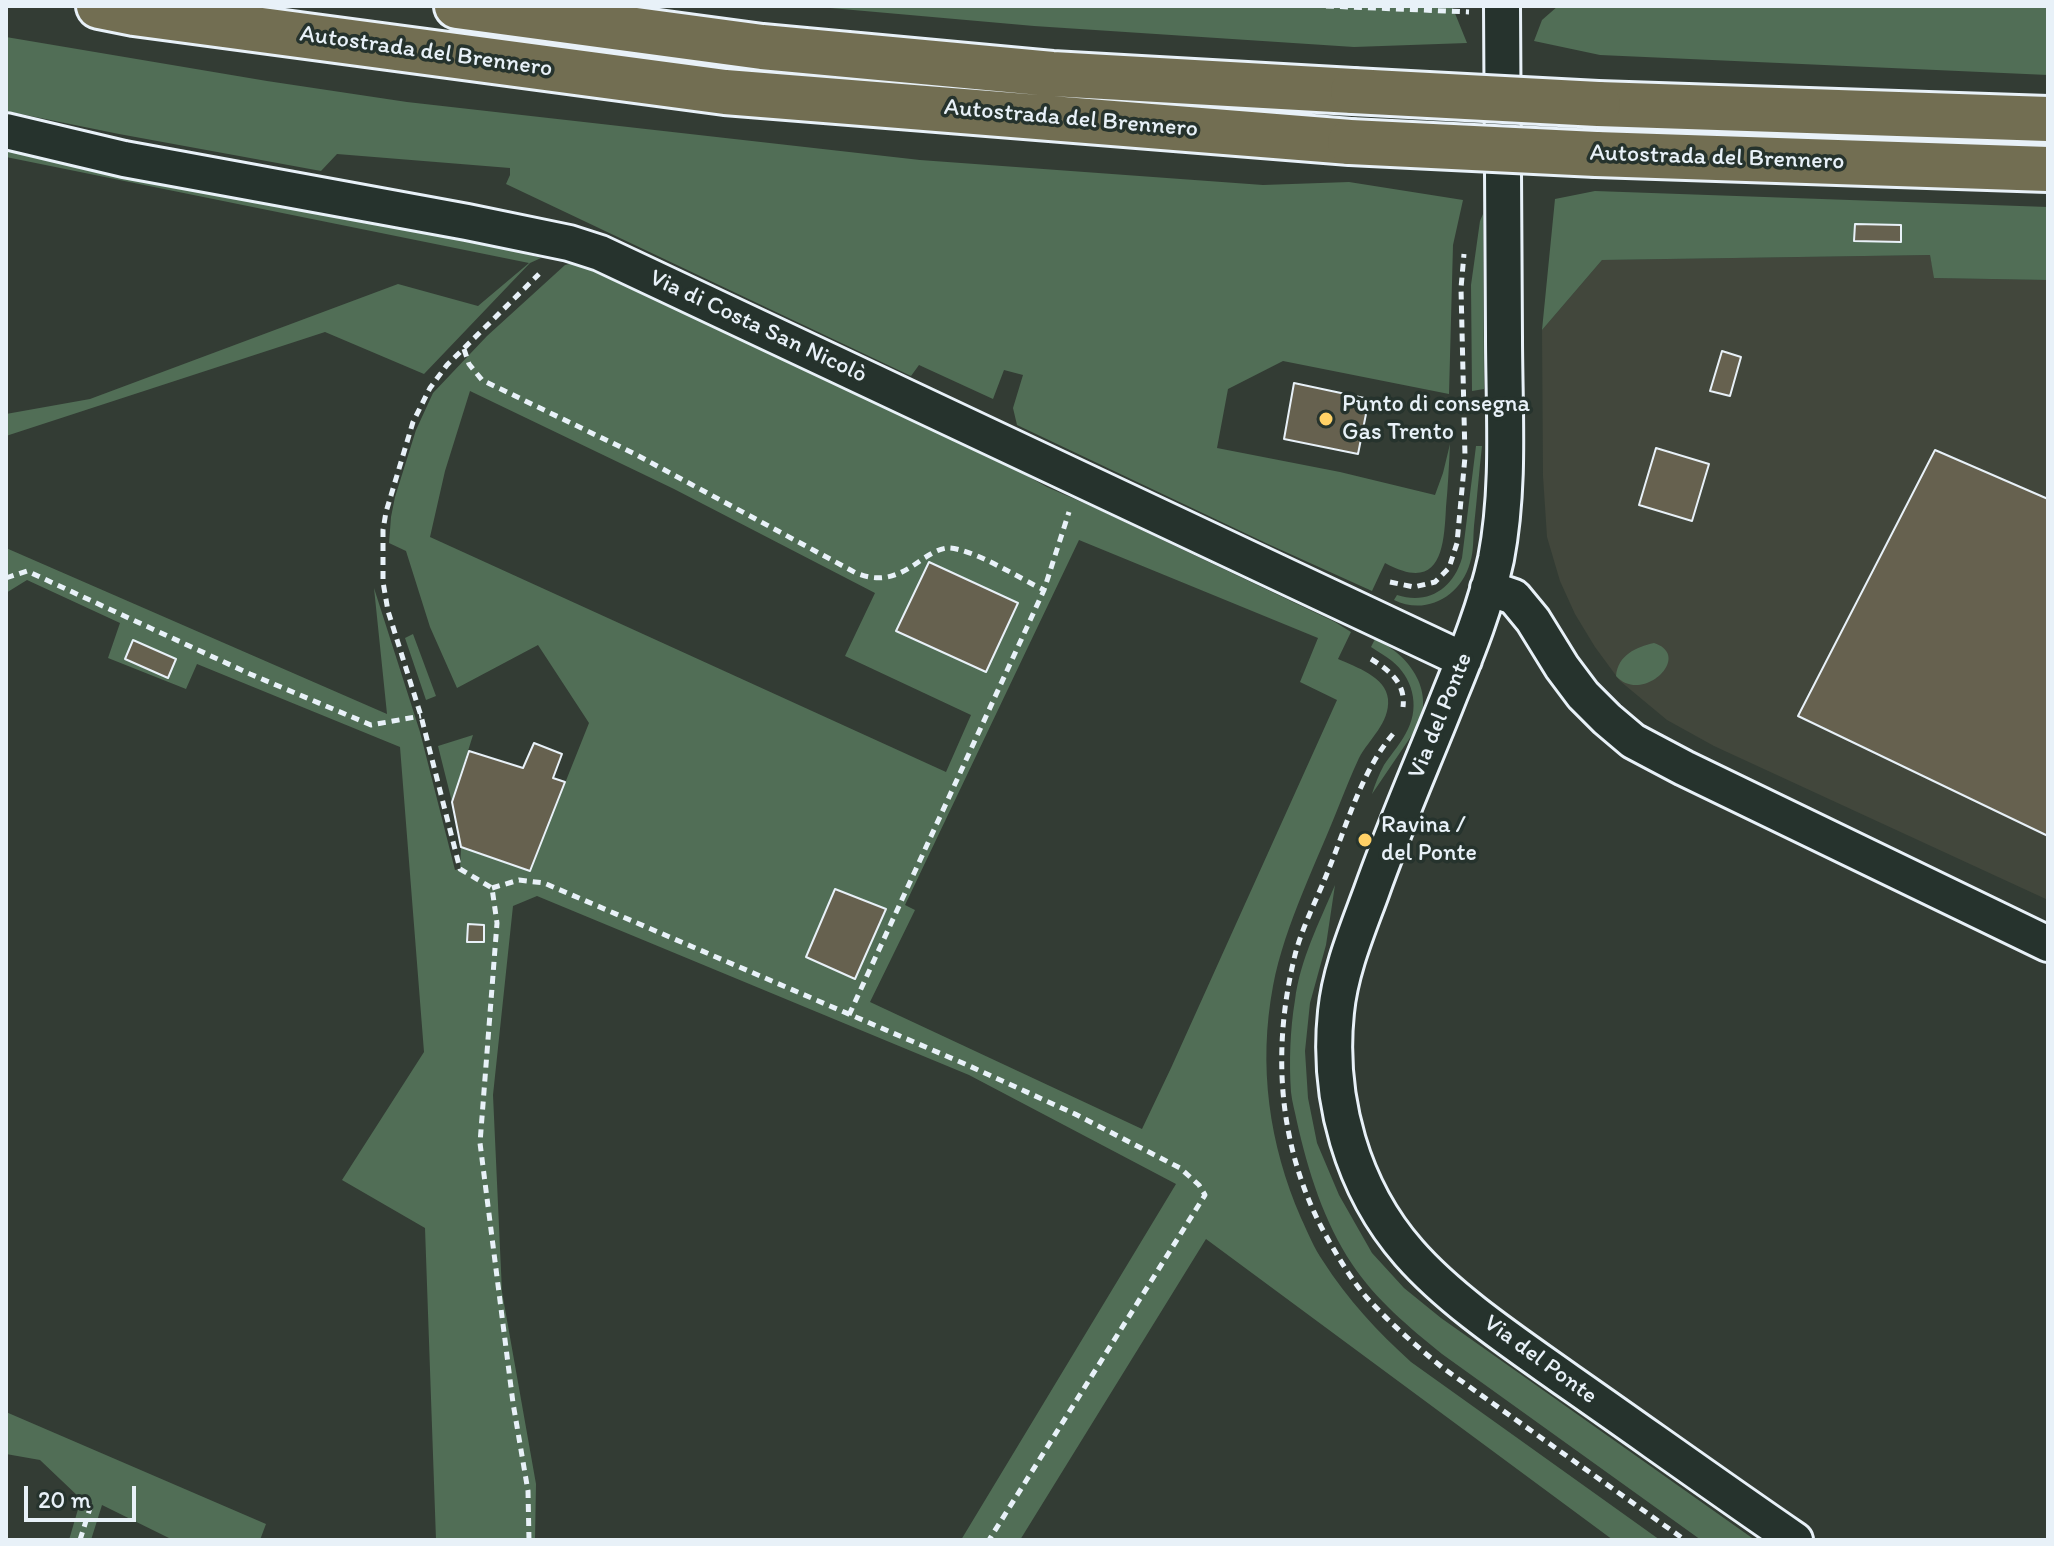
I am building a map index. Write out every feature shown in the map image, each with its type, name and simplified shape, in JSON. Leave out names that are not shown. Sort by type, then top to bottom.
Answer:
[{"type":"highway","name":"Autostrada del Brennero","points":[[99,6],[725,92],[1350,142],[1596,154],[2048,169]]},
{"type":"highway","name":"Autostrada del Brennero","points":[[457,6],[762,47],[1052,74],[1598,104],[2048,119]]},
{"type":"street","name":"Via del Ponte","points":[[1502,6],[1506,432],[1496,556],[1464,660],[1372,888],[1344,972],[1336,1009],[1334,1055],[1338,1097],[1347,1142],[1361,1181],[1408,1252],[1443,1287],[1502,1334],[1795,1540]]},
{"type":"street","name":"Via di Costa San Nicolò","points":[[6,131],[124,159],[467,222],[569,243],[600,253],[1464,660]]},
{"type":"street","points":[[1488,588],[1514,597],[1583,695],[1633,741],[2048,944]]},
{"type":"path","points":[[1326,6],[1469,12],[1476,6]]},
{"type":"path","points":[[569,243],[447,365],[430,388],[413,422],[386,512],[383,582],[388,611],[421,716],[460,869],[492,888],[519,880],[544,883],[965,1064],[1075,1114],[1180,1168],[1205,1195],[989,1540]]},
{"type":"path","points":[[464,349],[469,364],[482,380],[633,453],[870,579],[889,578],[945,548],[963,550],[1044,590]]},
{"type":"path","points":[[1384,591],[1388,582],[1414,587],[1435,582],[1449,568],[1457,543],[1465,457]]},
{"type":"path","points":[[849,1016],[1044,590],[1083,482]]},
{"type":"path","points":[[6,578],[27,571],[250,674],[371,725],[421,716]]},
{"type":"path","points":[[1365,656],[1387,669],[1398,682],[1404,696],[1403,712]]},
{"type":"path","points":[[1397,729],[1370,770],[1340,842],[1296,953],[1285,1007],[1282,1067],[1287,1128],[1309,1202],[1346,1270],[1365,1296],[1415,1346],[1685,1540]]},
{"type":"path","points":[[492,888],[497,923],[480,1143],[513,1403],[528,1491],[529,1540]]},
{"type":"path","points":[[80,1540],[91,1505]]},
{"type":"shaded area","points":[[1930,255],[1935,278],[2048,280],[2048,900],[1714,746],[1667,720],[1620,681],[1595,647],[1560,581],[1547,537],[1543,476],[1542,330],[1602,260]]},
{"type":"green space","points":[[808,6],[1452,6],[1467,43],[1354,47],[1034,26]]},
{"type":"green space","points":[[1558,6],[2048,6],[2048,75],[1600,55],[1534,41],[1542,20]]},
{"type":"green space","points":[[6,37],[407,102],[920,160],[1263,185],[1349,182],[1463,200],[1453,245],[1449,394],[1283,361],[1228,389],[1217,448],[1340,472],[1435,495],[1450,444],[1440,552],[1428,570],[1417,573],[1385,563],[1372,591],[1017,425],[1013,408],[1023,375],[1004,370],[993,399],[919,365],[911,376],[506,184],[510,168],[337,154],[321,171],[6,111]]},
{"type":"green space","points":[[6,142],[416,225],[541,258],[530,263],[424,374],[325,332],[6,436],[6,414],[90,399],[398,284],[478,306],[529,263],[6,157]]},
{"type":"green space","points":[[1595,191],[2048,207],[2048,280],[1934,278],[1930,255],[1602,260],[1542,330],[1555,199]]},
{"type":"green space","points":[[1483,214],[1484,389],[1472,391],[1471,285]]},
{"type":"green space","points":[[574,263],[598,269],[1351,632],[1338,659],[1376,679],[1386,691],[1388,708],[1359,758],[1302,893],[1273,986],[1267,1046],[1269,1104],[1290,1190],[1314,1246],[1332,1275],[1399,1351],[1660,1540],[1613,1540],[1206,1239],[1020,1540],[961,1540],[1176,1184],[969,1075],[537,896],[513,906],[493,1095],[502,1292],[536,1484],[535,1540],[436,1540],[425,1228],[342,1180],[424,1052],[400,747],[197,664],[186,689],[108,658],[120,623],[27,580],[6,593],[6,548],[387,714],[374,588],[420,732],[455,870],[460,869],[461,847],[530,871],[589,723],[538,645],[457,688],[430,627],[406,551],[389,543],[395,497],[416,430],[433,393],[487,336],[565,265]],"holes":[[[470,391],[674,489],[875,593],[845,656],[971,715],[946,772],[430,537],[445,471]],[[1079,540],[1318,638],[1300,682],[1337,700],[1142,1129],[870,1002],[915,910],[905,905]]]},
{"type":"green space","points":[[1476,446],[1482,446],[1472,554],[1465,575],[1450,593],[1430,604],[1418,606],[1394,600],[1397,595],[1419,598],[1438,592],[1458,569]]},
{"type":"green space","points":[[413,634],[436,696],[426,700],[405,638]]},
{"type":"green space","points":[[1375,639],[1408,663],[1421,686],[1423,699],[1418,726],[1372,794],[1384,765],[1408,729],[1413,710],[1412,692],[1405,675],[1392,661],[1371,647]]},
{"type":"green space","points":[[1654,643],[1665,649],[1669,658],[1660,675],[1639,685],[1627,683],[1616,676],[1624,657]]},
{"type":"green space","points":[[473,735],[452,802],[438,746]]},
{"type":"green space","points":[[1335,885],[1326,945],[1310,1003],[1305,1051],[1308,1098],[1317,1143],[1339,1195],[1372,1253],[1404,1288],[1441,1318],[1755,1540],[1701,1540],[1442,1354],[1382,1301],[1352,1264],[1325,1214],[1312,1177],[1301,1140],[1290,1081],[1291,1034],[1297,985]]},
{"type":"green space","points":[[6,1412],[266,1524],[260,1540],[173,1540],[102,1505],[91,1540],[69,1540],[81,1499],[40,1460],[6,1454]]},
{"type":"building","points":[[1855,224],[1901,225],[1901,242],[1854,241]]},
{"type":"building","points":[[1722,351],[1741,357],[1730,396],[1710,391]]},
{"type":"building","name":"Punto di consegna Gas Trento","points":[[1294,383],[1369,399],[1358,454],[1284,439]]},
{"type":"building","points":[[1656,448],[1709,464],[1692,521],[1639,505]]},
{"type":"building","points":[[1935,450],[2048,499],[2048,836],[1798,716]]},
{"type":"building","points":[[929,562],[1018,603],[986,672],[896,631]]},
{"type":"building","points":[[133,640],[176,659],[168,678],[125,659]]},
{"type":"building","points":[[534,743],[562,754],[553,778],[565,782],[530,871],[461,847],[452,802],[469,751],[523,768]]},
{"type":"building","points":[[835,889],[886,909],[855,979],[806,957]]},
{"type":"building","points":[[468,924],[484,925],[484,942],[467,942]]},
{"type":"place","name":"Punto di consegna Gas Trento","points":[[1326,419]]},
{"type":"place","name":"Ravina / del Ponte","points":[[1365,840]]}]
